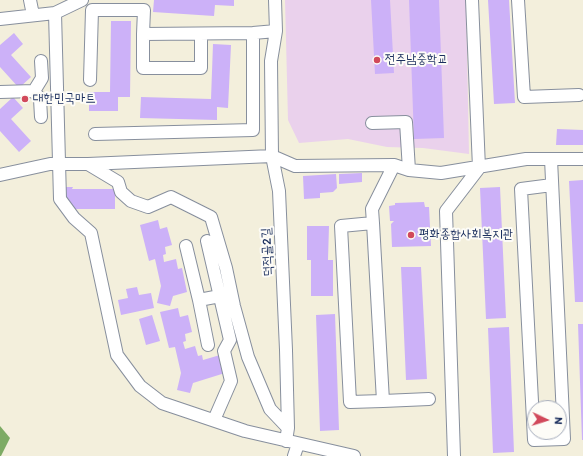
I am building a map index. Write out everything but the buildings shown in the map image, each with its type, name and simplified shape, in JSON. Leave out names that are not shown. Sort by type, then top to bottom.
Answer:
[{"type":"street","points":[[30,0],[33,15]]},
{"type":"street","points":[[0,19],[55,13],[82,0]]},
{"type":"street","name":"덕적골2길","points":[[275,0],[276,31],[271,61],[272,156],[279,191],[286,350],[288,428],[286,441]]},
{"type":"street","points":[[454,456],[446,211],[479,168],[472,0]]},
{"type":"street","points":[[518,0],[524,97],[579,95]]},
{"type":"street","points":[[90,80],[92,10],[144,5],[144,68],[201,68],[201,34]]},
{"type":"street","points":[[55,13],[60,199],[74,218],[91,234],[117,355],[140,386],[162,403],[245,431],[354,456]]},
{"type":"street","points":[[143,34],[253,33],[276,31]]},
{"type":"street","points":[[95,134],[253,130],[253,33]]},
{"type":"street","points":[[34,91],[42,78],[41,61]]},
{"type":"street","points":[[0,92],[34,91]]},
{"type":"street","points":[[34,91],[40,100],[41,116]]},
{"type":"street","points":[[372,123],[406,122],[408,170]]},
{"type":"street","points":[[0,175],[50,164],[88,164],[272,156],[295,166],[394,165],[408,170],[441,173],[526,160],[583,158]]},
{"type":"street","points":[[551,159],[564,439],[534,440],[521,188],[552,185]]},
{"type":"street","points":[[88,164],[118,182],[121,192],[131,201],[148,207],[171,197],[211,218],[226,268],[234,306],[248,357],[270,409],[288,428]]},
{"type":"street","points":[[383,401],[372,209],[394,165]]},
{"type":"street","points":[[373,223],[341,226],[350,402],[429,399]]},
{"type":"street","points":[[207,241],[230,340],[224,351],[231,381],[214,420]]},
{"type":"street","points":[[186,246],[208,345]]},
{"type":"street","points":[[198,300],[220,296]]},
{"type":"street","points":[[294,456],[298,444]]},
{"type":"shaded area","name":"전주남중학교","points":[[285,0],[466,0],[469,154],[423,148],[387,147],[348,139],[299,143],[288,120]]},
{"type":"green space","points":[[0,426],[10,438],[1,456],[0,456]]},
{"type":"place","name":"전주남중학교","points":[[377,60]]},
{"type":"place","name":"대한민국마트","points":[[25,99]]},
{"type":"place","name":"평화종합사회복지관","points":[[411,235]]}]
